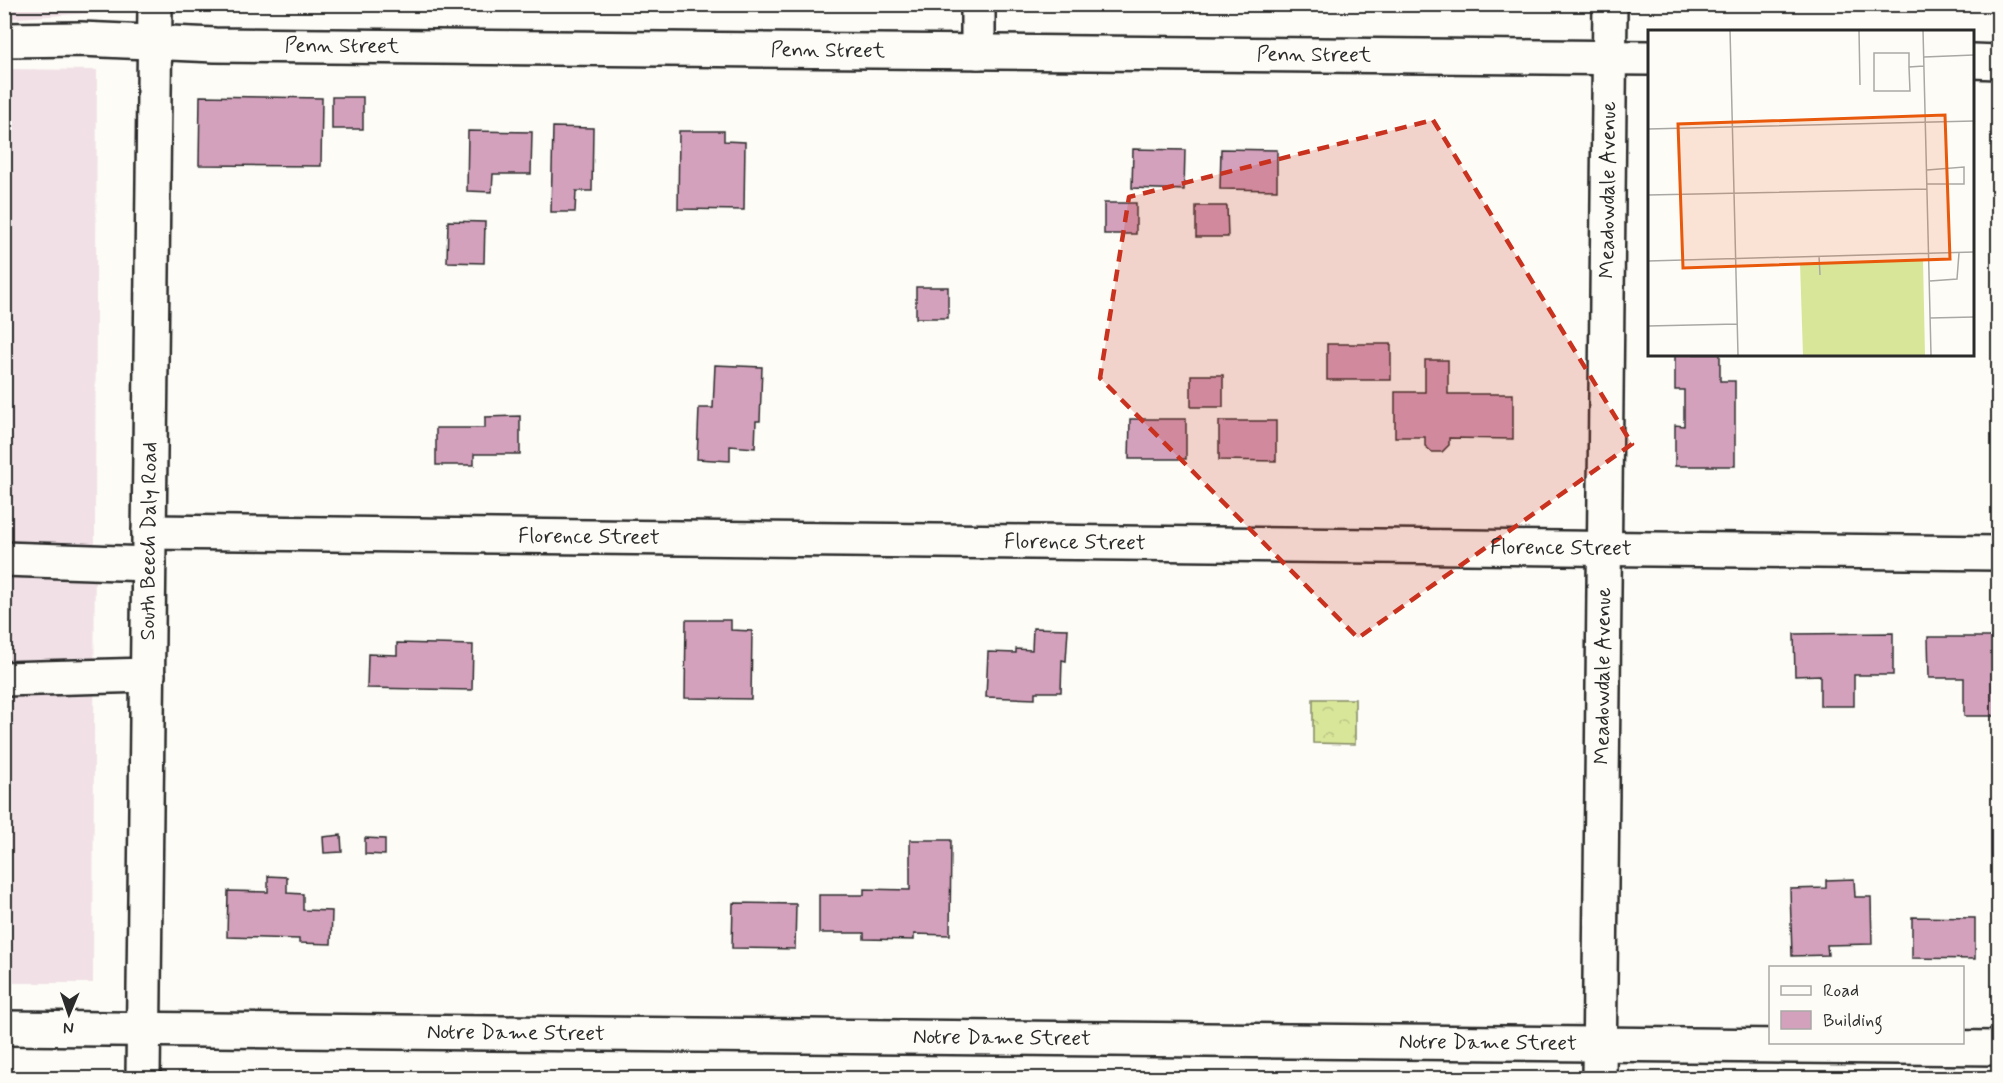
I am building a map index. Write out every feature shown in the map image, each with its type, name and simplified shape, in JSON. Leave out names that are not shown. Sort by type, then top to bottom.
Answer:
[{"type":"street","name":"South Beech Daly Road","points":[[144,1078],[155,4]]},
{"type":"street","points":[[978,4],[978,52]]},
{"type":"street","name":"Meadowdale Avenue","points":[[1599,1078],[1610,4]]},
{"type":"street","name":"Penn Street","points":[[4,40],[81,39],[154,43],[1648,58]]},
{"type":"street","points":[[1973,62],[1998,62]]},
{"type":"street","name":"Florence Street","points":[[149,532],[1998,554]]},
{"type":"street","points":[[4,559],[149,564]]},
{"type":"street","points":[[4,679],[148,675]]},
{"type":"street","name":"Notre Dame Street","points":[[4,1028],[1998,1048]]},
{"type":"path","points":[[187,8],[203,4]]},
{"type":"highlighted area","points":[[1433,120],[1632,444],[1358,638],[1100,378],[1129,197]]},
{"type":"shaded area","points":[[5,4],[105,5],[105,12],[5,19]]},
{"type":"shaded area","points":[[5,69],[97,70],[93,983],[5,983]]},
{"type":"green space","points":[[1313,699],[1355,699],[1355,744],[1313,743]]},
{"type":"building","points":[[200,96],[322,98],[321,166],[199,165]]},
{"type":"building","points":[[332,97],[363,97],[363,129],[332,129]]},
{"type":"building","points":[[553,127],[593,128],[592,191],[576,191],[575,212],[551,212]]},
{"type":"building","points":[[468,131],[532,132],[531,174],[493,174],[492,192],[467,191]]},
{"type":"building","points":[[679,131],[724,131],[724,141],[745,142],[744,210],[678,209]]},
{"type":"building","points":[[1133,149],[1185,150],[1184,190],[1132,188]]},
{"type":"building","points":[[1221,149],[1277,150],[1277,190],[1220,189]]},
{"type":"building","points":[[1104,203],[1136,203],[1136,234],[1104,234]]},
{"type":"building","points":[[1196,206],[1227,206],[1228,237],[1196,237]]},
{"type":"building","points":[[448,221],[485,222],[484,263],[447,262]]},
{"type":"building","points":[[916,287],[948,287],[948,318],[916,318]]},
{"type":"building","points":[[1327,344],[1391,344],[1391,380],[1327,380]]},
{"type":"building","points":[[1675,356],[1720,356],[1720,381],[1735,381],[1735,466],[1675,466],[1675,425],[1684,426],[1684,390],[1675,390]]},
{"type":"building","points":[[1425,360],[1448,360],[1448,394],[1513,394],[1513,439],[1449,438],[1449,445],[1442,452],[1432,452],[1425,446],[1425,437],[1395,437],[1395,392],[1425,392]]},
{"type":"building","points":[[715,365],[762,367],[760,421],[756,421],[755,448],[730,446],[730,461],[697,459],[699,408],[713,408]]},
{"type":"building","points":[[1191,375],[1223,375],[1223,407],[1191,407]]},
{"type":"building","points":[[520,416],[520,454],[474,454],[474,465],[436,465],[436,428],[485,428],[485,417]]},
{"type":"building","points":[[1130,419],[1186,419],[1186,459],[1129,459]]},
{"type":"building","points":[[1219,421],[1276,421],[1276,461],[1219,460]]},
{"type":"building","points":[[686,620],[731,620],[731,630],[752,631],[751,699],[685,698]]},
{"type":"building","points":[[1033,628],[1068,629],[1066,661],[1062,660],[1061,692],[1035,692],[1035,699],[986,697],[988,652],[1016,653],[1016,649],[1032,650]]},
{"type":"building","points":[[1893,633],[1893,675],[1854,675],[1854,706],[1820,706],[1820,675],[1795,676],[1794,634]]},
{"type":"building","points":[[1928,637],[1998,637],[1998,716],[1964,716],[1964,678],[1929,678]]},
{"type":"building","points":[[397,643],[473,645],[472,690],[367,688],[368,654],[397,655]]},
{"type":"building","points":[[341,835],[342,852],[324,853],[323,837]]},
{"type":"building","points":[[365,838],[385,839],[385,855],[365,854]]},
{"type":"building","points":[[910,840],[951,840],[950,935],[914,934],[914,940],[864,939],[864,933],[819,933],[819,895],[864,895],[864,889],[910,890]]},
{"type":"building","points":[[268,876],[287,877],[287,893],[303,894],[303,910],[332,911],[331,944],[299,943],[299,939],[227,937],[228,891],[268,892]]},
{"type":"building","points":[[1854,879],[1855,897],[1871,897],[1872,944],[1827,945],[1828,955],[1792,956],[1790,889],[1826,888],[1826,880]]},
{"type":"building","points":[[733,903],[796,904],[795,949],[732,948]]},
{"type":"building","points":[[1912,917],[1975,918],[1975,959],[1912,958]]}]
